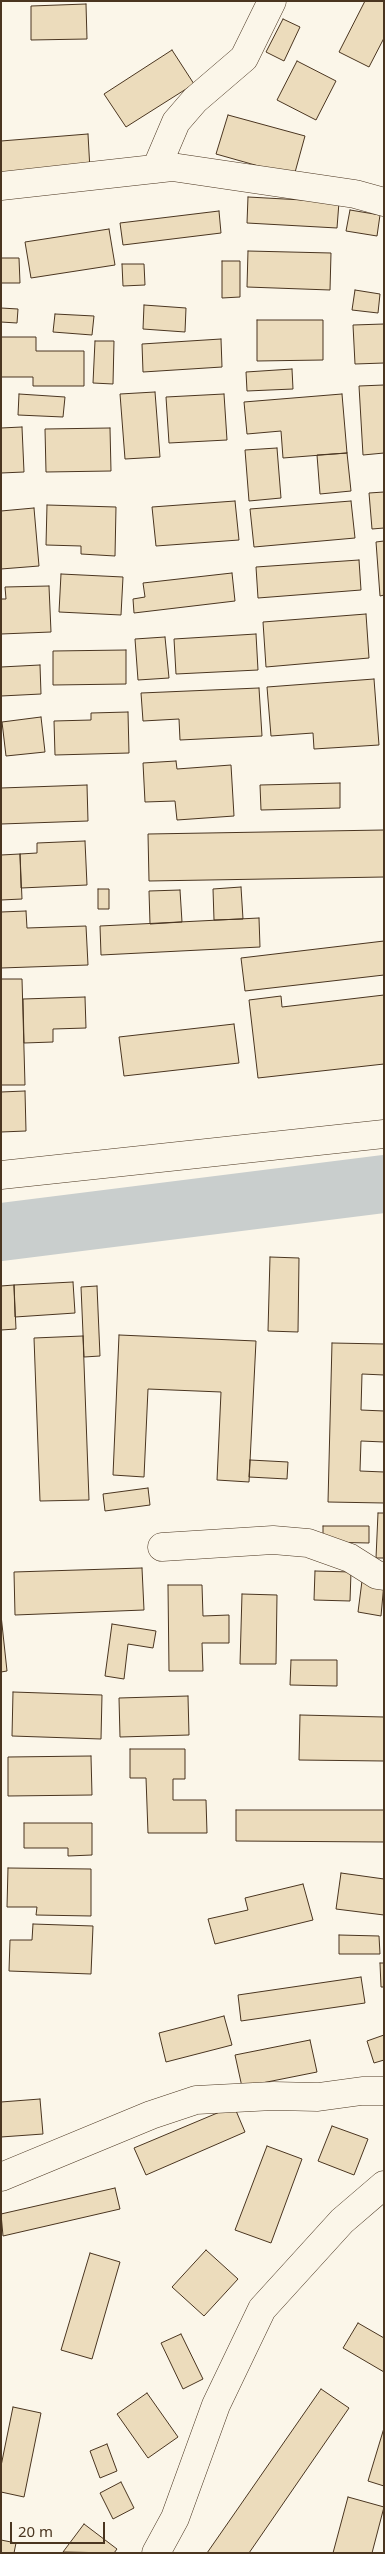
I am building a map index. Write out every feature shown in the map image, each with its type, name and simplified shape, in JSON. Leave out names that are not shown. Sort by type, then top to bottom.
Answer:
[{"type":"street","points":[[156,169],[176,122],[196,100],[244,58],[272,1]]},
{"type":"street","points":[[1,186],[172,167],[284,182],[355,194],[384,202]]},
{"type":"street","points":[[1,1176],[384,1134]]},
{"type":"street","points":[[162,1547],[273,1540],[308,1543],[350,1558],[377,1575],[384,1576]]},
{"type":"street","points":[[1,2177],[151,2115],[196,2100],[273,2096],[318,2098],[362,2091],[384,2090]]},
{"type":"street","points":[[156,2553],[175,2518],[216,2404],[262,2309],[342,2221],[384,2185]]},
{"type":"building","points":[[365,1],[384,1],[384,38],[369,67],[339,52]]},
{"type":"building","points":[[86,4],[87,39],[31,40],[31,6]]},
{"type":"building","points":[[283,19],[300,27],[284,61],[266,52]]},
{"type":"building","points":[[172,50],[194,84],[126,127],[104,94]]},
{"type":"building","points":[[297,61],[336,81],[316,120],[277,100]]},
{"type":"building","points":[[228,115],[305,136],[294,176],[216,154]]},
{"type":"building","points":[[88,134],[90,170],[1,176],[1,141]]},
{"type":"building","points":[[248,197],[339,202],[337,228],[247,223]]},
{"type":"building","points":[[350,210],[380,215],[377,236],[346,231]]},
{"type":"building","points":[[219,211],[221,233],[123,245],[120,223]]},
{"type":"building","points":[[109,229],[115,265],[31,278],[25,242]]},
{"type":"building","points":[[248,251],[331,253],[330,290],[247,287]]},
{"type":"building","points":[[1,258],[19,258],[20,283],[1,283]]},
{"type":"building","points":[[222,261],[240,261],[240,297],[222,298]]},
{"type":"building","points":[[122,264],[144,264],[145,285],[123,286]]},
{"type":"building","points":[[355,290],[380,294],[378,313],[352,310]]},
{"type":"building","points":[[144,305],[186,308],[185,332],[143,329]]},
{"type":"building","points":[[1,308],[18,309],[17,323],[1,322]]},
{"type":"building","points":[[55,314],[94,316],[92,335],[53,332]]},
{"type":"building","points":[[257,320],[323,320],[323,360],[257,361]]},
{"type":"building","points":[[384,324],[384,363],[355,364],[353,325]]},
{"type":"building","points":[[1,337],[36,337],[36,351],[84,351],[84,386],[33,386],[33,377],[1,377]]},
{"type":"building","points":[[221,339],[222,367],[143,372],[142,344]]},
{"type":"building","points":[[95,341],[114,341],[113,384],[93,383]]},
{"type":"building","points":[[292,369],[293,389],[247,391],[246,372]]},
{"type":"building","points":[[384,385],[384,453],[363,455],[359,386]]},
{"type":"building","points":[[155,392],[160,457],[125,459],[120,394]]},
{"type":"building","points":[[19,394],[65,397],[63,417],[18,415]]},
{"type":"building","points":[[224,394],[227,440],[169,443],[166,397]]},
{"type":"building","points":[[342,394],[347,453],[283,458],[281,431],[247,434],[244,402]]},
{"type":"building","points":[[22,427],[24,472],[1,473],[1,428]]},
{"type":"building","points":[[110,428],[111,471],[46,472],[45,429]]},
{"type":"building","points":[[277,448],[281,498],[249,501],[245,450]]},
{"type":"building","points":[[347,453],[351,491],[320,494],[317,455]]},
{"type":"building","points":[[384,492],[384,528],[372,529],[369,493]]},
{"type":"building","points":[[235,501],[239,540],[156,546],[152,507]]},
{"type":"building","points":[[351,501],[355,538],[254,547],[250,509]]},
{"type":"building","points":[[47,505],[116,507],[115,556],[81,554],[81,546],[46,545]]},
{"type":"building","points":[[34,508],[39,566],[1,569],[1,511]]},
{"type":"building","points":[[384,541],[384,595],[380,596],[376,542]]},
{"type":"building","points":[[359,560],[361,590],[258,598],[256,567]]},
{"type":"building","points":[[232,573],[235,601],[134,613],[133,599],[145,597],[143,583]]},
{"type":"building","points":[[61,574],[123,577],[121,615],[59,612]]},
{"type":"building","points":[[49,586],[51,632],[1,634],[1,599],[6,599],[5,587]]},
{"type":"building","points":[[366,614],[369,658],[266,667],[263,622]]},
{"type":"building","points":[[256,634],[258,670],[176,674],[174,639]]},
{"type":"building","points":[[165,637],[169,678],[138,680],[135,639]]},
{"type":"building","points":[[126,650],[126,684],[53,685],[53,651]]},
{"type":"building","points":[[40,665],[41,694],[1,696],[1,667]]},
{"type":"building","points":[[374,679],[379,745],[314,749],[313,733],[271,736],[267,687]]},
{"type":"building","points":[[259,688],[262,736],[180,740],[179,719],[143,721],[141,693]]},
{"type":"building","points":[[128,712],[129,753],[55,755],[54,721],[91,720],[91,713]]},
{"type":"building","points":[[41,717],[45,752],[6,756],[2,722]]},
{"type":"building","points":[[176,761],[177,769],[231,765],[234,816],[177,820],[175,801],[145,802],[143,763]]},
{"type":"building","points":[[340,783],[340,808],[261,810],[260,785]]},
{"type":"building","points":[[87,785],[88,821],[1,824],[1,788]]},
{"type":"building","points":[[384,830],[384,877],[149,881],[148,834]]},
{"type":"building","points":[[85,841],[87,885],[21,888],[20,854],[37,853],[37,843]]},
{"type":"building","points":[[20,854],[22,899],[1,900],[1,855]]},
{"type":"building","points":[[241,887],[243,919],[214,920],[213,889]]},
{"type":"building","points":[[98,889],[109,889],[109,909],[98,909]]},
{"type":"building","points":[[180,890],[182,922],[150,924],[149,891]]},
{"type":"building","points":[[26,911],[27,928],[86,926],[88,965],[1,968],[1,912]]},
{"type":"building","points":[[259,918],[260,947],[101,955],[100,926]]},
{"type":"building","points":[[384,941],[384,975],[245,991],[241,958]]},
{"type":"building","points":[[1,979],[22,979],[25,1085],[1,1085]]},
{"type":"building","points":[[384,995],[384,1064],[258,1078],[249,1000],[281,996],[282,1007]]},
{"type":"building","points":[[85,997],[86,1028],[53,1029],[53,1042],[24,1043],[23,999]]},
{"type":"building","points":[[234,1024],[239,1063],[124,1076],[119,1037]]},
{"type":"building","points":[[25,1091],[26,1131],[1,1132],[1,1092]]},
{"type":"building","points":[[270,1257],[299,1258],[298,1332],[268,1331]]},
{"type":"building","points":[[73,1282],[75,1313],[15,1317],[14,1285]]},
{"type":"building","points":[[14,1285],[16,1329],[1,1330],[1,1286]]},
{"type":"building","points":[[97,1286],[100,1356],[84,1357],[81,1287]]},
{"type":"building","points":[[119,1335],[256,1341],[249,1482],[217,1480],[221,1392],[148,1389],[144,1477],[113,1475]]},
{"type":"building","points":[[83,1336],[89,1500],[40,1501],[34,1338]]},
{"type":"building","points":[[332,1343],[384,1344],[384,1375],[362,1374],[361,1410],[384,1411],[384,1442],[361,1441],[360,1471],[384,1472],[384,1503],[328,1502]]},
{"type":"building","points":[[250,1460],[288,1462],[287,1479],[249,1477]]},
{"type":"building","points":[[148,1488],[150,1505],[105,1511],[103,1494]]},
{"type":"building","points":[[378,1513],[384,1513],[384,1558],[376,1558]]},
{"type":"building","points":[[323,1526],[369,1526],[369,1543],[323,1542]]},
{"type":"building","points":[[142,1568],[144,1610],[15,1615],[14,1572]]},
{"type":"building","points":[[315,1571],[351,1572],[350,1601],[314,1600]]},
{"type":"building","points":[[362,1581],[384,1583],[381,1616],[358,1612]]},
{"type":"building","points":[[168,1585],[202,1585],[203,1616],[229,1615],[229,1643],[202,1643],[203,1671],[169,1671]]},
{"type":"building","points":[[242,1594],[277,1595],[276,1664],[240,1664]]},
{"type":"building","points":[[1,1615],[7,1671],[1,1672]]},
{"type":"building","points":[[112,1624],[156,1631],[153,1648],[128,1644],[124,1679],[105,1676]]},
{"type":"building","points":[[291,1660],[337,1660],[337,1686],[290,1685]]},
{"type":"building","points":[[13,1692],[102,1695],[101,1739],[12,1736]]},
{"type":"building","points":[[188,1696],[189,1735],[120,1737],[119,1698]]},
{"type":"building","points":[[300,1715],[384,1717],[384,1761],[299,1760]]},
{"type":"building","points":[[130,1749],[185,1749],[185,1779],[173,1779],[173,1800],[206,1800],[207,1833],[148,1833],[146,1778],[130,1778]]},
{"type":"building","points":[[91,1756],[92,1795],[8,1796],[8,1757]]},
{"type":"building","points":[[236,1810],[384,1810],[384,1842],[236,1841]]},
{"type":"building","points":[[24,1823],[92,1823],[92,1855],[68,1856],[68,1848],[24,1848]]},
{"type":"building","points":[[8,1868],[91,1869],[91,1916],[36,1915],[37,1907],[7,1907]]},
{"type":"building","points":[[341,1873],[384,1879],[384,1915],[336,1909]]},
{"type":"building","points":[[303,1884],[313,1920],[215,1944],[208,1919],[248,1910],[245,1898]]},
{"type":"building","points":[[33,1924],[93,1926],[91,1974],[9,1971],[10,1940],[32,1940]]},
{"type":"building","points":[[339,1935],[379,1936],[380,1954],[339,1954]]},
{"type":"building","points":[[380,1963],[384,1963],[384,1987],[381,1987]]},
{"type":"building","points":[[361,1977],[365,2003],[241,2021],[238,1995]]},
{"type":"building","points":[[224,2016],[232,2045],[166,2062],[159,2033]]},
{"type":"building","points":[[384,2035],[384,2060],[374,2063],[367,2041]]},
{"type":"building","points":[[310,2040],[317,2072],[242,2087],[235,2055]]},
{"type":"building","points":[[40,2099],[43,2134],[1,2137],[1,2102]]},
{"type":"building","points":[[234,2106],[245,2132],[146,2175],[134,2148]]},
{"type":"building","points":[[332,2126],[368,2139],[354,2175],[318,2161]]},
{"type":"building","points":[[267,2146],[302,2159],[271,2243],[235,2230]]},
{"type":"building","points":[[115,2188],[120,2209],[3,2236],[1,2214]]},
{"type":"building","points":[[206,2250],[238,2279],[204,2316],[172,2287]]},
{"type":"building","points":[[90,2253],[120,2262],[92,2359],[61,2350]]},
{"type":"building","points":[[358,2323],[384,2338],[384,2372],[343,2348]]},
{"type":"building","points":[[181,2334],[203,2379],[183,2389],[161,2343]]},
{"type":"building","points":[[321,2389],[349,2408],[249,2553],[207,2553]]},
{"type":"building","points":[[147,2393],[178,2437],[148,2458],[117,2414]]},
{"type":"building","points":[[13,2407],[41,2413],[24,2497],[1,2492],[1,2466]]},
{"type":"building","points":[[384,2428],[384,2486],[368,2481]]},
{"type":"building","points":[[107,2444],[117,2471],[100,2478],[90,2451]]},
{"type":"building","points":[[121,2482],[134,2508],[113,2519],[100,2493]]},
{"type":"building","points":[[348,2497],[384,2507],[372,2553],[333,2553]]},
{"type":"building","points":[[84,2524],[117,2549],[114,2553],[63,2552]]},
{"type":"building","points":[[1,2540],[16,2543],[14,2553],[1,2553]]},
{"type":"waterway","points":[[1,1232],[384,1184]]}]
